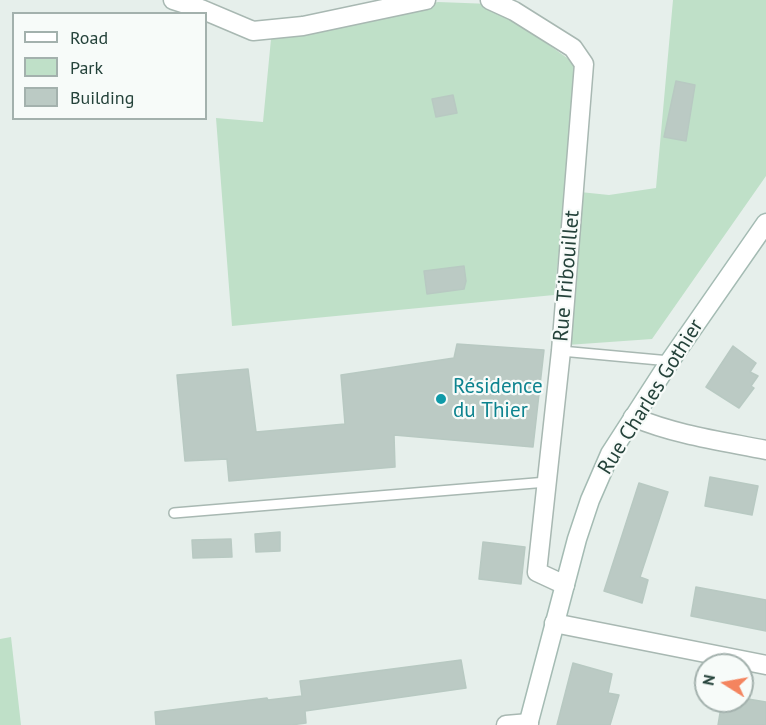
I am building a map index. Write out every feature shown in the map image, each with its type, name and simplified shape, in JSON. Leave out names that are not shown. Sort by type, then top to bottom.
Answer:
[{"type":"street","points":[[173,0],[253,31],[303,26],[426,0]]},
{"type":"street","name":"Rue Tribouillet","points":[[490,0],[514,11],[573,48],[584,64],[561,351],[537,572],[565,585]]},
{"type":"street","name":"Rue Charles Gothier","points":[[529,724],[577,539],[590,500],[610,454],[670,361],[764,228]]},
{"type":"street","points":[[633,417],[681,434],[766,450]]},
{"type":"street","points":[[554,623],[766,665]]},
{"type":"street","points":[[506,725],[529,724]]},
{"type":"lane","points":[[561,351],[670,361]]},
{"type":"lane","points":[[174,513],[547,482]]},
{"type":"green space","points":[[673,0],[766,0],[766,176],[652,339],[567,345],[580,192],[609,195],[656,188]]},
{"type":"green space","points":[[438,2],[491,4],[580,67],[554,295],[232,326],[216,118],[263,122],[271,39]]},
{"type":"green space","points":[[11,637],[21,725],[0,725],[0,639]]},
{"type":"building","points":[[676,81],[695,85],[686,141],[664,137]]},
{"type":"building","points":[[453,95],[457,113],[436,117],[432,99]]},
{"type":"building","points":[[464,266],[466,281],[464,289],[427,294],[424,271]]},
{"type":"building","name":"Résidence du Thier","points":[[457,344],[544,350],[533,447],[394,435],[395,467],[229,481],[227,459],[185,461],[177,375],[248,369],[256,432],[345,424],[341,375],[454,358]]},
{"type":"building","points":[[733,346],[756,363],[750,372],[758,376],[751,386],[754,388],[739,408],[706,387]]},
{"type":"building","points":[[710,477],[758,486],[752,515],[705,506]]},
{"type":"building","points":[[639,483],[668,492],[640,577],[648,580],[642,603],[604,591]]},
{"type":"building","points":[[280,532],[280,551],[256,552],[255,534]]},
{"type":"building","points":[[231,539],[232,557],[193,558],[192,540]]},
{"type":"building","points":[[483,542],[525,547],[521,584],[479,579]]},
{"type":"building","points":[[696,587],[766,600],[766,631],[691,616]]},
{"type":"building","points":[[461,660],[466,688],[305,711],[306,723],[156,725],[155,712],[302,696],[300,681]]},
{"type":"building","points":[[573,663],[612,674],[608,693],[619,695],[610,725],[557,725]]},
{"type":"building","points":[[754,700],[766,702],[766,725],[718,725],[720,713],[754,713]]},
{"type":"place","name":"Résidence du Thier","points":[[441,399]]}]
